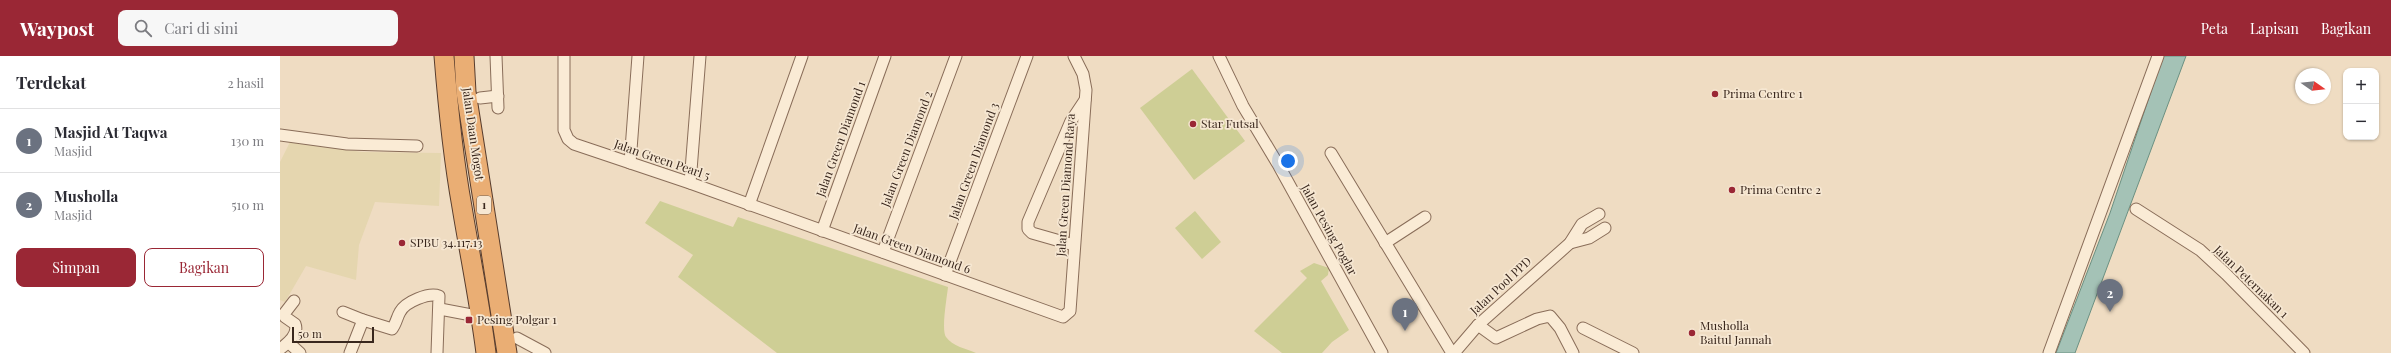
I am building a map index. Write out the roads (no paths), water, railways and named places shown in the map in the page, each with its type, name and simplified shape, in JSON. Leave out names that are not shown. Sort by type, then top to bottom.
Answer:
[{"type":"highway","name":"Jalan Daan Mogot","points":[[444,56],[448,112],[462,207],[482,316],[486,353]]},
{"type":"highway","name":"Jalan Daan Mogot","points":[[457,56],[460,95],[498,353]]},
{"type":"highway","name":"Jalan Daan Mogot","points":[[464,56],[466,92],[514,348]]},
{"type":"highway","name":"Jalan Daan Mogot","points":[[477,56],[489,97],[514,348]]},
{"type":"street","points":[[496,56],[489,97],[498,108]]},
{"type":"street","name":"Jalan Green Pearl 5","points":[[564,56],[564,130],[568,139],[574,144],[630,162],[749,205]]},
{"type":"street","points":[[630,162],[638,56]]},
{"type":"street","points":[[690,183],[700,56]]},
{"type":"street","points":[[749,205],[802,56]]},
{"type":"street","name":"Jalan Green Diamond 1","points":[[822,231],[885,56]]},
{"type":"street","name":"Jalan Green Diamond 2","points":[[883,252],[956,56]]},
{"type":"street","name":"Jalan Green Diamond 3","points":[[945,275],[1027,56]]},
{"type":"street","name":"Jalan Green Diamond Raya","points":[[1066,317],[1070,311],[1085,100],[1085,82],[1074,56]]},
{"type":"street","name":"Jalan Pesing Poglar","points":[[1219,56],[1243,106],[1382,353]]},
{"type":"street","points":[[2048,353],[2158,56]]},
{"type":"street","points":[[1074,245],[1032,233],[1028,229],[1028,222],[1071,121],[1085,100]]},
{"type":"street","points":[[280,135],[348,144],[417,146]]},
{"type":"street","points":[[1331,153],[1453,353]]},
{"type":"street","name":"Jalan Green Diamond 6","points":[[749,205],[1066,317]]},
{"type":"street","name":"Jalan Peternakan 1","points":[[2136,210],[2200,250],[2226,274],[2304,353]]},
{"type":"street","name":"Jalan Pool PPD","points":[[1453,353],[1478,325],[1570,243],[1582,224],[1599,214]]},
{"type":"street","points":[[1385,243],[1425,217]]},
{"type":"street","name":"Jalan Pool PPD","points":[[1570,243],[1589,238],[1605,228]]},
{"type":"street","points":[[343,312],[392,329],[400,310],[424,295],[433,294],[440,298],[436,353]]},
{"type":"street","points":[[294,301],[284,314],[297,327],[284,346],[300,353]]},
{"type":"street","points":[[440,309],[482,316]]},
{"type":"street","points":[[1478,325],[1496,338],[1537,319],[1550,316],[1560,328],[1574,353]]},
{"type":"street","points":[[350,353],[363,320]]},
{"type":"street","points":[[1583,328],[1633,353]]},
{"type":"street","points":[[514,348],[545,353]]},
{"type":"place","name":"Prima Centre 1","points":[[1715,94]]},
{"type":"place","name":"Star Futsal","points":[[1193,124]]},
{"type":"place","name":"Prima Centre 2","points":[[1732,190]]},
{"type":"place","name":"SPBU 34.117.13","points":[[402,243]]},
{"type":"place","name":"Musholla","points":[[2110,312]]},
{"type":"place","name":"Pesing Polgar 1","points":[[469,320]]},
{"type":"place","name":"Masjid At Taqwa","points":[[1405,331]]},
{"type":"place","name":"Musholla Baitul Jannah","points":[[1692,333]]}]
